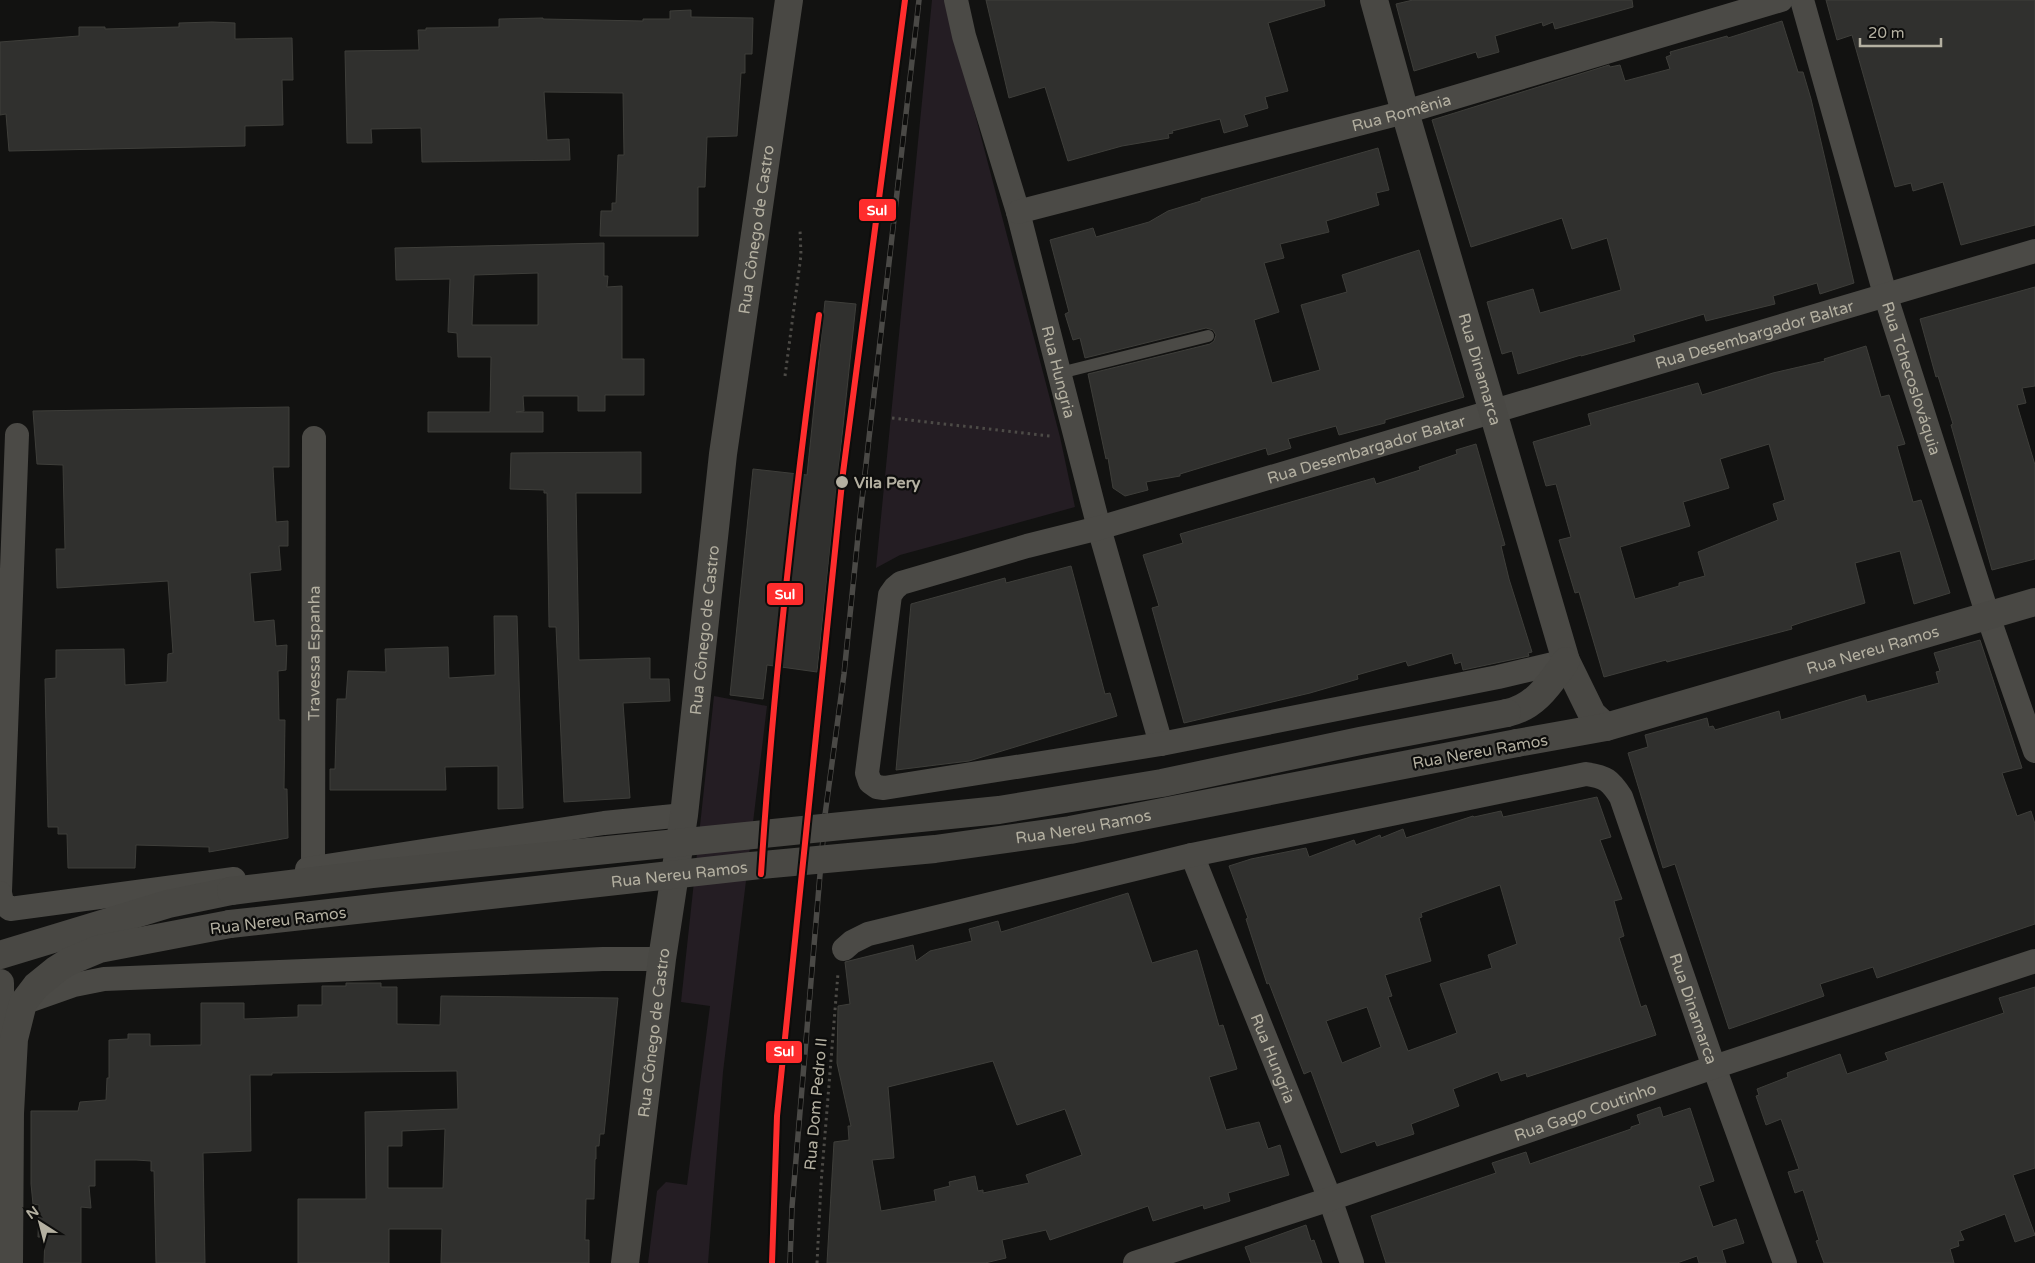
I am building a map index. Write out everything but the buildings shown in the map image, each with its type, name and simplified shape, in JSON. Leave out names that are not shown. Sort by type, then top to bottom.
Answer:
[{"type":"street","name":"Rua Cônego de Castro","points":[[626,1263],[662,959],[684,815],[723,454],[789,0]]},
{"type":"street","name":"Rua Hungria","points":[[956,0],[964,36],[1018,212],[1099,528],[1161,744]]},
{"type":"street","name":"Rua Dinamarca","points":[[1374,0],[1566,661],[1592,714],[1606,727]]},
{"type":"street","name":"Rua Romênia","points":[[1018,212],[1405,112],[1782,0]]},
{"type":"street","name":"Rua Tchecoslováquia","points":[[1802,0],[1885,294],[1988,616],[2035,751]]},
{"type":"street","name":"Rua Desembargador Baltar","points":[[1161,744],[884,788],[877,787],[870,782],[867,773],[890,595],[897,586],[1027,546],[1099,528],[2035,251]]},
{"type":"street","points":[[17,435],[6,576],[3,898],[313,868],[594,825],[684,815]]},
{"type":"street","name":"Travessa Espanha","points":[[313,868],[314,438]]},
{"type":"street","name":"Rua Nereu Ramos","points":[[23,1003],[36,986],[57,969],[68,962],[99,949],[230,924],[751,866],[935,849],[1070,830],[1606,727],[2035,602]]},
{"type":"street","points":[[1161,744],[1498,677],[1566,661]]},
{"type":"street","name":"Rua Nereu Ramos","points":[[0,955],[168,904],[231,892],[372,874],[999,810],[1162,782],[1524,708],[1543,692],[1566,661]]},
{"type":"street","name":"Rua Dinamarca","points":[[1192,855],[1586,774],[1601,776],[1611,783],[1620,797],[1714,1067],[1785,1263]]},
{"type":"street","points":[[844,950],[852,942],[868,934],[1192,855]]},
{"type":"street","name":"Rua Hungria","points":[[1192,855],[1330,1199],[1352,1263]]},
{"type":"street","points":[[9,1263],[10,1113],[14,1039],[23,1003],[74,985],[104,979],[603,959],[662,959]]},
{"type":"street","name":"Rua Gago Coutinho","points":[[1135,1263],[1330,1199],[1714,1067],[2035,961]]},
{"type":"street","points":[[0,984],[0,1031]]},
{"type":"street","points":[[0,1060],[10,1113]]},
{"type":"lane","points":[[1060,373],[1208,336]]},
{"type":"path","points":[[785,376],[801,255],[800,230]]},
{"type":"path","points":[[892,418],[1060,437],[1076,437]]},
{"type":"path","name":"Rua Dom Pedro II","points":[[817,1263],[821,1184],[840,955],[844,950]]},
{"type":"shaded area","points":[[932,0],[945,0],[1060,437],[1075,507],[900,555],[876,568]]},
{"type":"shaded area","points":[[714,696],[767,706],[723,1072],[708,1263],[648,1263],[657,1191],[666,1182],[687,1185],[710,1006],[681,1002]]},
{"type":"railway","points":[[790,1263],[792,1207],[825,815],[844,674],[919,0]]},
{"type":"transit line","name":"Sul","points":[[772,1263],[777,1116],[843,473],[905,0]]},
{"type":"transit line","name":"Sul","points":[[761,874],[785,594],[819,315]]},
{"type":"place","name":"Vila Pery","points":[[842,482]]}]
